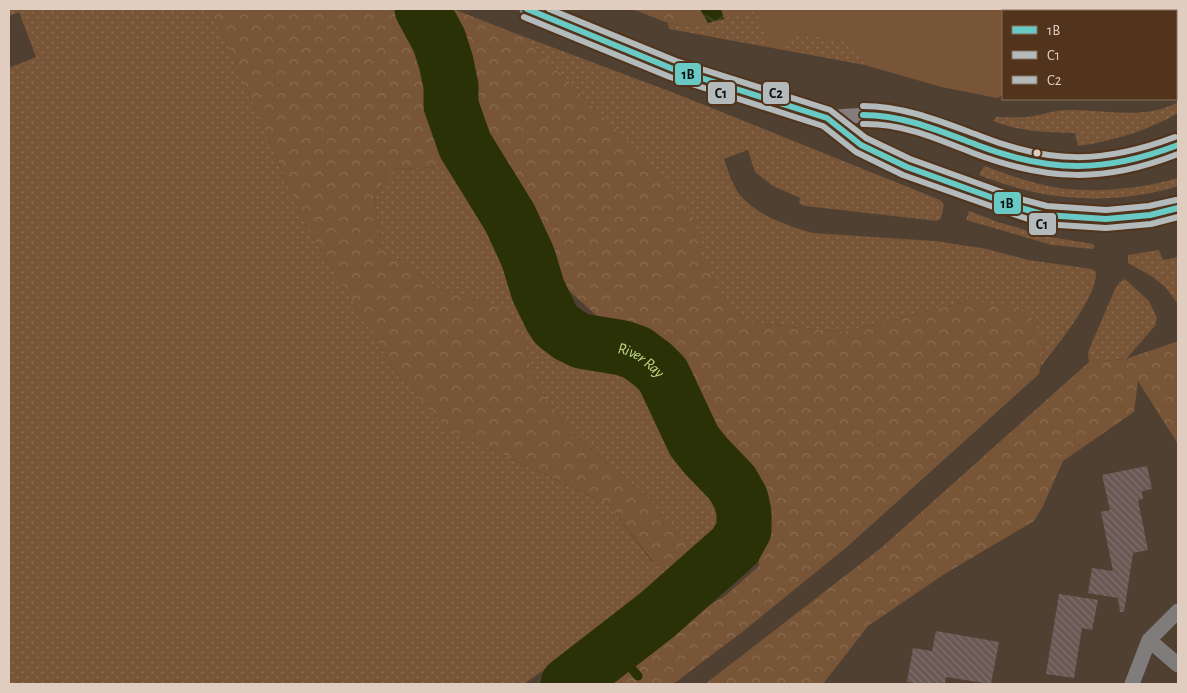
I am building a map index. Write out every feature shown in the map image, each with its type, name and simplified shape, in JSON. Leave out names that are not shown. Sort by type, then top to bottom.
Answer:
[{"type":"main road","points":[[530,9],[674,69],[827,118],[861,145],[906,167],[978,194],[1045,215],[1106,219],[1150,215],[1178,208]]},
{"type":"main road","points":[[827,118],[874,114],[902,117],[1019,159],[1054,165],[1083,167],[1129,162],[1178,145]]},
{"type":"street","points":[[1132,684],[1149,640],[1178,612]]},
{"type":"street","points":[[1149,640],[1178,665]]},
{"type":"green space","points":[[9,9],[208,9],[225,38],[306,226],[397,374],[448,429],[608,504],[653,563],[692,548],[644,494],[572,433],[536,384],[517,321],[492,304],[439,289],[381,247],[374,195],[395,169],[438,167],[459,175],[491,218],[507,282],[523,318],[550,342],[599,355],[640,388],[670,446],[700,477],[726,511],[726,531],[696,561],[524,684],[9,684],[9,68],[36,57],[19,12],[9,16]]},
{"type":"green space","points":[[208,9],[453,9],[525,37],[600,114],[679,190],[694,219],[717,288],[746,322],[842,332],[972,300],[1027,311],[1045,341],[1039,374],[848,546],[741,633],[673,684],[561,684],[559,676],[589,646],[650,641],[725,596],[759,566],[759,532],[709,442],[676,357],[641,336],[601,320],[550,273],[527,225],[481,171],[459,175],[438,167],[395,169],[374,195],[381,247],[439,289],[492,304],[517,321],[536,384],[572,433],[644,494],[693,548],[681,567],[654,563],[608,504],[448,429],[397,374],[306,226],[225,38]]},
{"type":"green space","points":[[632,9],[681,9],[691,27],[668,23]]},
{"type":"green space","points":[[681,9],[1178,9],[1178,83],[1177,10],[1002,10],[1002,95],[998,98],[942,87],[865,65],[858,50],[850,43],[795,33],[784,43],[782,50],[766,46],[767,39],[756,10],[691,27]]},
{"type":"green space","points":[[721,9],[1178,9],[1178,83],[1177,10],[1002,10],[1002,95],[998,98],[942,87],[865,65],[669,29],[668,23],[691,27],[724,18]]},
{"type":"green space","points":[[525,37],[677,94],[940,200],[944,205],[941,218],[937,221],[806,206],[799,204],[800,198],[773,186],[755,172],[748,150],[724,159],[732,182],[740,195],[755,209],[774,219],[813,233],[935,241],[987,249],[1028,260],[1092,269],[1096,272],[1095,282],[1090,295],[1074,322],[1040,368],[1045,341],[972,300],[842,332],[746,322],[717,288],[710,271],[600,114]]},
{"type":"green space","points":[[1178,102],[1178,113],[1154,125],[1117,138],[1078,146],[1075,133],[1023,129],[993,121],[996,117],[1027,117],[1064,110],[1138,113],[1165,108]]},
{"type":"green space","points":[[984,166],[1030,182],[1059,188],[1119,189],[1149,185],[1178,178],[1178,186],[1126,197],[1073,198],[1038,193],[979,175]]},
{"type":"green space","points":[[969,211],[998,222],[1050,237],[1093,244],[1094,246],[1093,249],[1052,245],[966,220]]},
{"type":"green space","points":[[1159,250],[1163,260],[1178,257],[1178,304],[1166,288],[1153,277],[1128,263],[1128,255]]},
{"type":"green space","points":[[1125,279],[1149,301],[1157,318],[1155,326],[1126,359],[1089,362],[1088,352],[1115,289]]},
{"type":"green space","points":[[1178,341],[1178,444],[1138,381],[1134,412],[1063,461],[1043,506],[1034,521],[946,573],[868,626],[823,684],[705,684],[881,548],[1089,362],[1126,359]]},
{"type":"water","points":[[700,9],[721,9],[724,19],[708,23]]},
{"type":"building","points":[[1147,466],[1152,489],[1142,491],[1143,499],[1138,500],[1148,550],[1133,553],[1124,612],[1120,612],[1118,598],[1088,593],[1092,568],[1113,571],[1101,512],[1110,510],[1102,475]]},
{"type":"building","points":[[1059,594],[1098,600],[1092,630],[1082,628],[1074,678],[1046,674]]},
{"type":"building","points":[[936,631],[999,642],[991,684],[946,677],[945,684],[907,682],[913,648],[932,651]]},
{"type":"waterway","name":"River Ray","points":[[422,9],[439,40],[446,62],[451,86],[451,105],[465,145],[510,218],[528,257],[538,290],[556,325],[581,341],[623,348],[637,353],[653,365],[663,375],[694,441],[732,483],[741,499],[744,513],[744,530],[735,546],[657,615],[568,684]]},
{"type":"waterway","points":[[614,648],[638,676]]},
{"type":"transit line","name":"1B","points":[[527,9],[673,69],[827,118],[861,145],[907,167],[1021,208],[1045,215],[1106,219],[1150,215],[1178,208]]},
{"type":"transit line","name":"C2","points":[[549,9],[676,61],[830,110],[866,138],[910,159],[1024,200],[1047,206],[1106,210],[1149,206],[1176,200]]},
{"type":"transit line","name":"C1","points":[[524,17],[670,77],[823,126],[856,152],[903,175],[1043,224],[1106,228],[1151,224],[1178,217]]},
{"type":"transit line","name":"C2","points":[[863,106],[908,112],[937,120],[1006,145],[1054,156],[1100,156],[1149,146],[1175,137]]},
{"type":"transit line","name":"1B","points":[[863,115],[907,121],[1004,154],[1053,165],[1102,165],[1126,161],[1178,145]]},
{"type":"transit line","name":"C1","points":[[863,124],[877,124],[906,129],[1000,162],[1051,173],[1100,174],[1125,170],[1178,154]]}]
